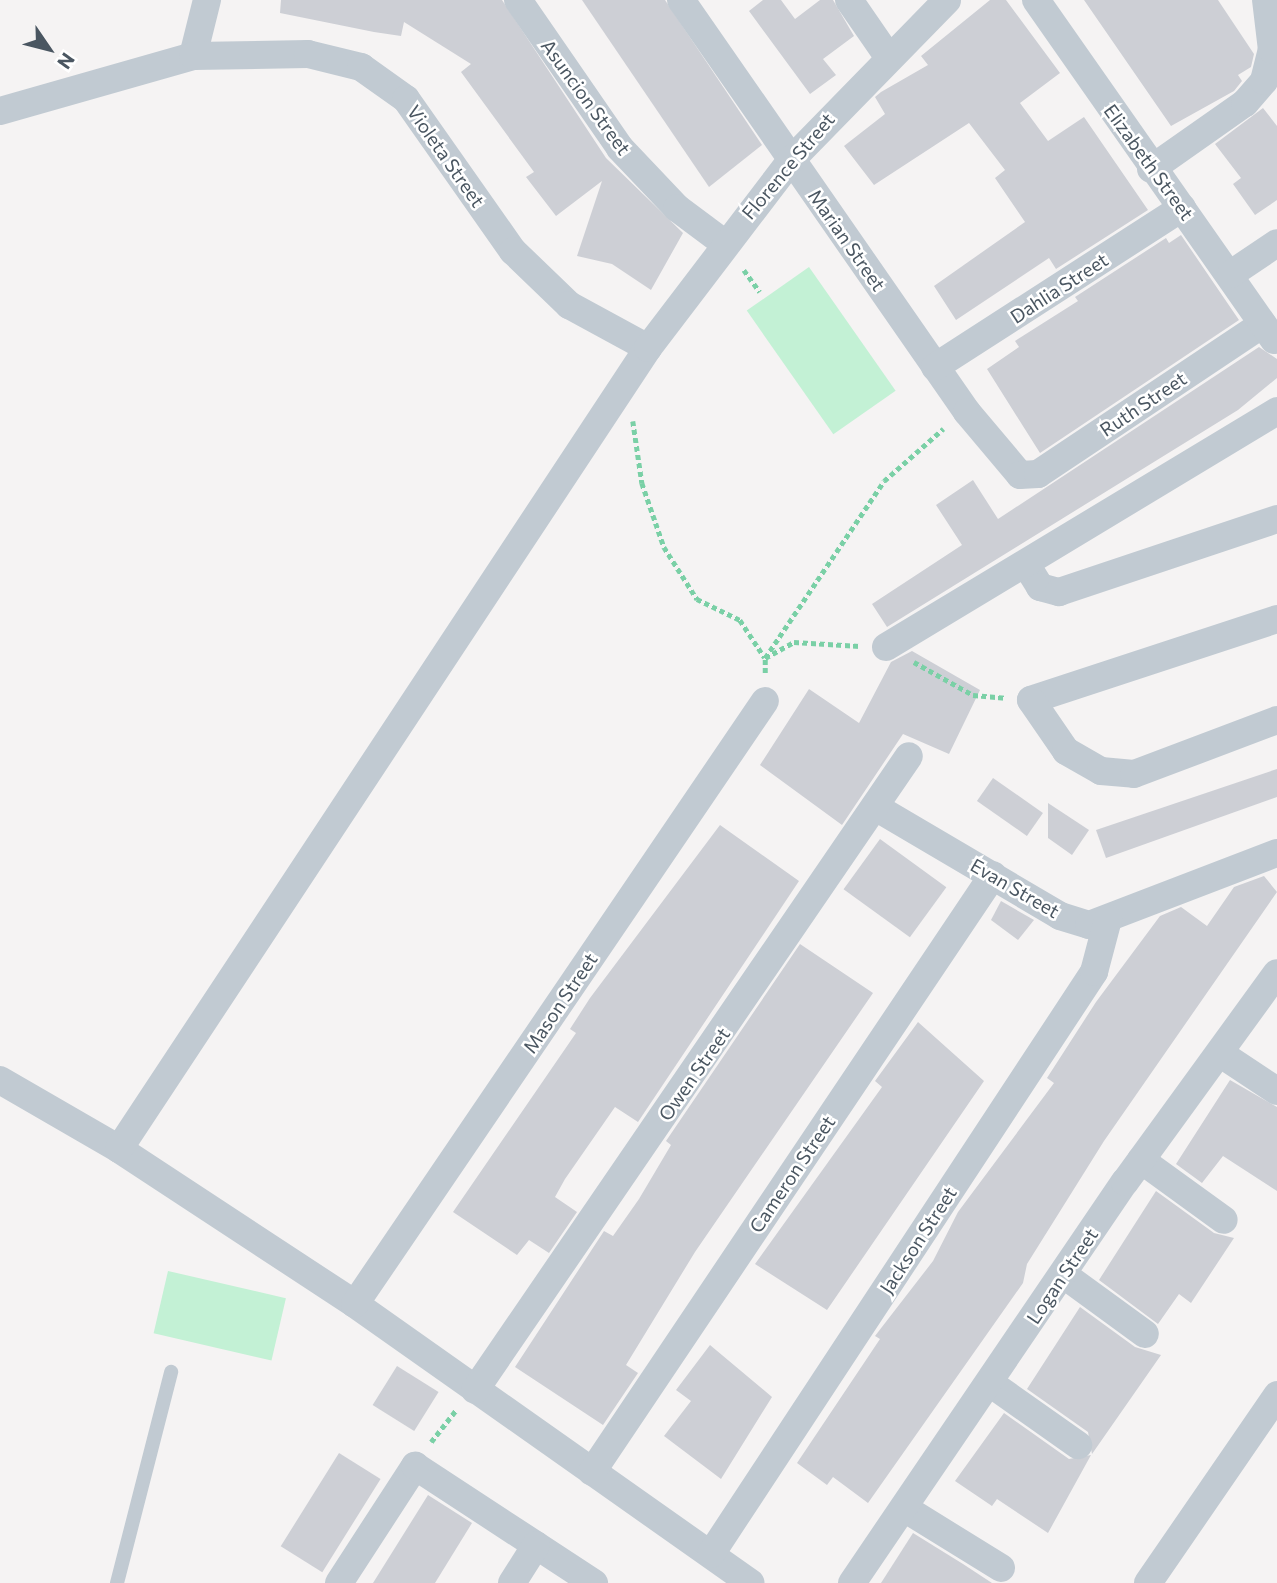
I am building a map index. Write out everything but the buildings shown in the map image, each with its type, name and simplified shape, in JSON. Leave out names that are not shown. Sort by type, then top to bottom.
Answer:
[{"type":"street","points":[[193,56],[207,0]]},
{"type":"street","name":"Asuncion Street","points":[[518,0],[620,148],[677,208],[724,243]]},
{"type":"street","name":"Marian Street","points":[[681,0],[967,412],[1020,475]]},
{"type":"street","points":[[849,0],[887,55]]},
{"type":"street","name":"Florence Street","points":[[119,1149],[616,401],[648,348],[724,243],[792,159],[887,55],[947,0]]},
{"type":"street","name":"Elizabeth Street","points":[[1036,0],[1151,169],[1231,274],[1268,332]]},
{"type":"street","points":[[1151,169],[1245,103],[1265,81],[1272,50],[1268,9],[1244,0]]},
{"type":"street","name":"Violeta Street","points":[[0,111],[193,56],[308,54],[361,67],[406,99],[513,251],[569,305],[648,348]]},
{"type":"street","name":"Dahlia Street","points":[[935,367],[1182,208]]},
{"type":"street","points":[[1231,274],[1277,243]]},
{"type":"street","name":"Ruth Street","points":[[1020,475],[1038,474],[1268,332]]},
{"type":"street","points":[[886,647],[1027,566],[1277,411]]},
{"type":"street","points":[[1027,566],[1040,587],[1059,592],[1277,519]]},
{"type":"street","points":[[1277,619],[1031,700],[1066,751],[1101,771],[1134,774],[1277,720]]},
{"type":"street","name":"Mason Street","points":[[355,1304],[765,701]]},
{"type":"street","name":"Owen Street","points":[[475,1390],[877,808],[909,756]]},
{"type":"street","name":"Evan Street","points":[[877,808],[1060,916],[1089,925],[1277,853]]},
{"type":"street","name":"Cameron Street","points":[[592,1472],[993,875]]},
{"type":"street","name":"Jackson Street","points":[[711,1554],[1094,972],[1108,919]]},
{"type":"street","name":"Logan Street","points":[[852,1583],[1141,1160],[1277,974]]},
{"type":"street","points":[[1221,1054],[1277,1091]]},
{"type":"street","points":[[0,1080],[119,1149],[355,1304],[750,1583]]},
{"type":"street","points":[[1141,1160],[1224,1220]]},
{"type":"street","points":[[1064,1275],[1145,1334]]},
{"type":"street","points":[[990,1383],[1078,1445]]},
{"type":"street","points":[[1148,1583],[1277,1395]]},
{"type":"street","points":[[339,1583],[415,1466],[594,1583]]},
{"type":"street","points":[[904,1507],[1001,1568]]},
{"type":"street","points":[[512,1583],[536,1545]]},
{"type":"lane","points":[[117,1583],[171,1372]]},
{"type":"path","points":[[616,401],[630,413],[638,436],[642,483],[664,547],[697,599],[740,620],[765,658],[765,701]]},
{"type":"path","points":[[765,658],[884,481],[967,412]]},
{"type":"path","points":[[765,658],[794,642],[886,647],[973,695],[1031,700]]},
{"type":"path","points":[[415,1466],[475,1390]]},
{"type":"green space","points":[[809,267],[896,391],[833,434],[747,311]]},
{"type":"green space","points":[[168,1271],[286,1298],[272,1361],[154,1333]]}]
